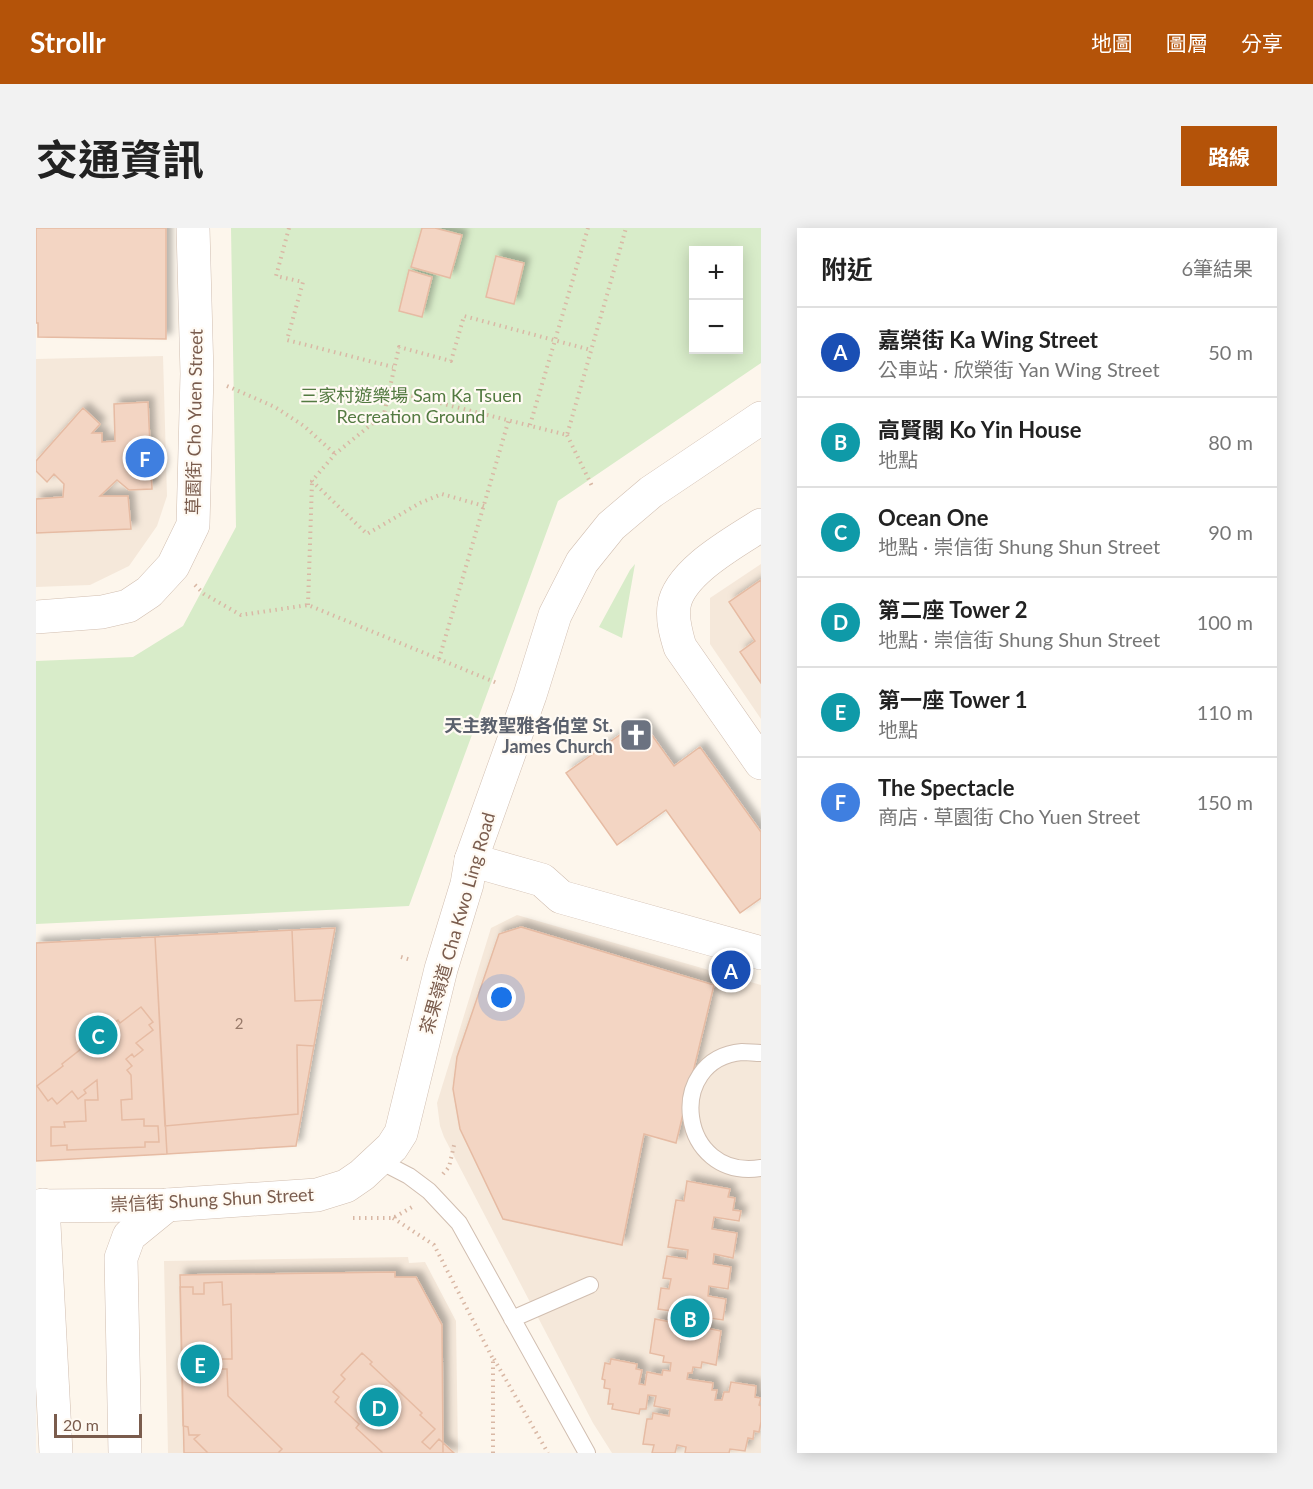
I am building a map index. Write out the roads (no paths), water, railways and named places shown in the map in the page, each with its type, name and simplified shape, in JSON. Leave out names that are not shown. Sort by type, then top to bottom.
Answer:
[{"type":"street","name":"草園街 Cho Yuen Street","points":[[36,617],[102,612],[128,606],[149,592],[173,566],[193,525],[197,374],[193,228]]},
{"type":"street","name":"茶果嶺道 Cha Kwo Ling Road","points":[[378,1160],[392,1147],[401,1133],[441,969],[469,872],[555,615],[582,562],[611,526],[651,492],[761,418]]},
{"type":"street","points":[[761,525],[702,565],[686,581],[674,604],[674,627],[680,647],[761,764]]},
{"type":"street","points":[[469,872],[542,880],[561,897],[761,953]]},
{"type":"street","name":"崇信街 Shung Shun Street","points":[[39,1206],[167,1205],[317,1195],[346,1186],[378,1160]]},
{"type":"street","points":[[125,1453],[122,1258],[129,1236],[167,1205]]},
{"type":"street","points":[[39,1206],[56,1453]]},
{"type":"lane","points":[[761,1053],[741,1052],[722,1058],[706,1069],[695,1085],[690,1105],[691,1124],[699,1143],[712,1158],[730,1167],[749,1170],[761,1168]]},
{"type":"lane","points":[[378,1160],[409,1176],[429,1191],[459,1223],[587,1453]]},
{"type":"lane","points":[[512,1319],[590,1285]]},
{"type":"place","name":"The Spectacle","points":[[145,458]]},
{"type":"place","name":"天主教聖雅各伯堂 St. James Church","points":[[636,735]]},
{"type":"place","name":"嘉榮街 Ka Wing Street","points":[[731,970]]},
{"type":"place","name":"Ocean One","points":[[98,1035]]},
{"type":"place","name":"高賢閣 Ko Yin House","points":[[690,1318]]},
{"type":"place","name":"第一座 Tower 1","points":[[200,1364]]},
{"type":"place","name":"第二座 Tower 2","points":[[379,1407]]},
{"type":"park label","name":"三家村遊樂場 Sam Ka Tsuen Recreation Ground","points":[[411,405]]}]
